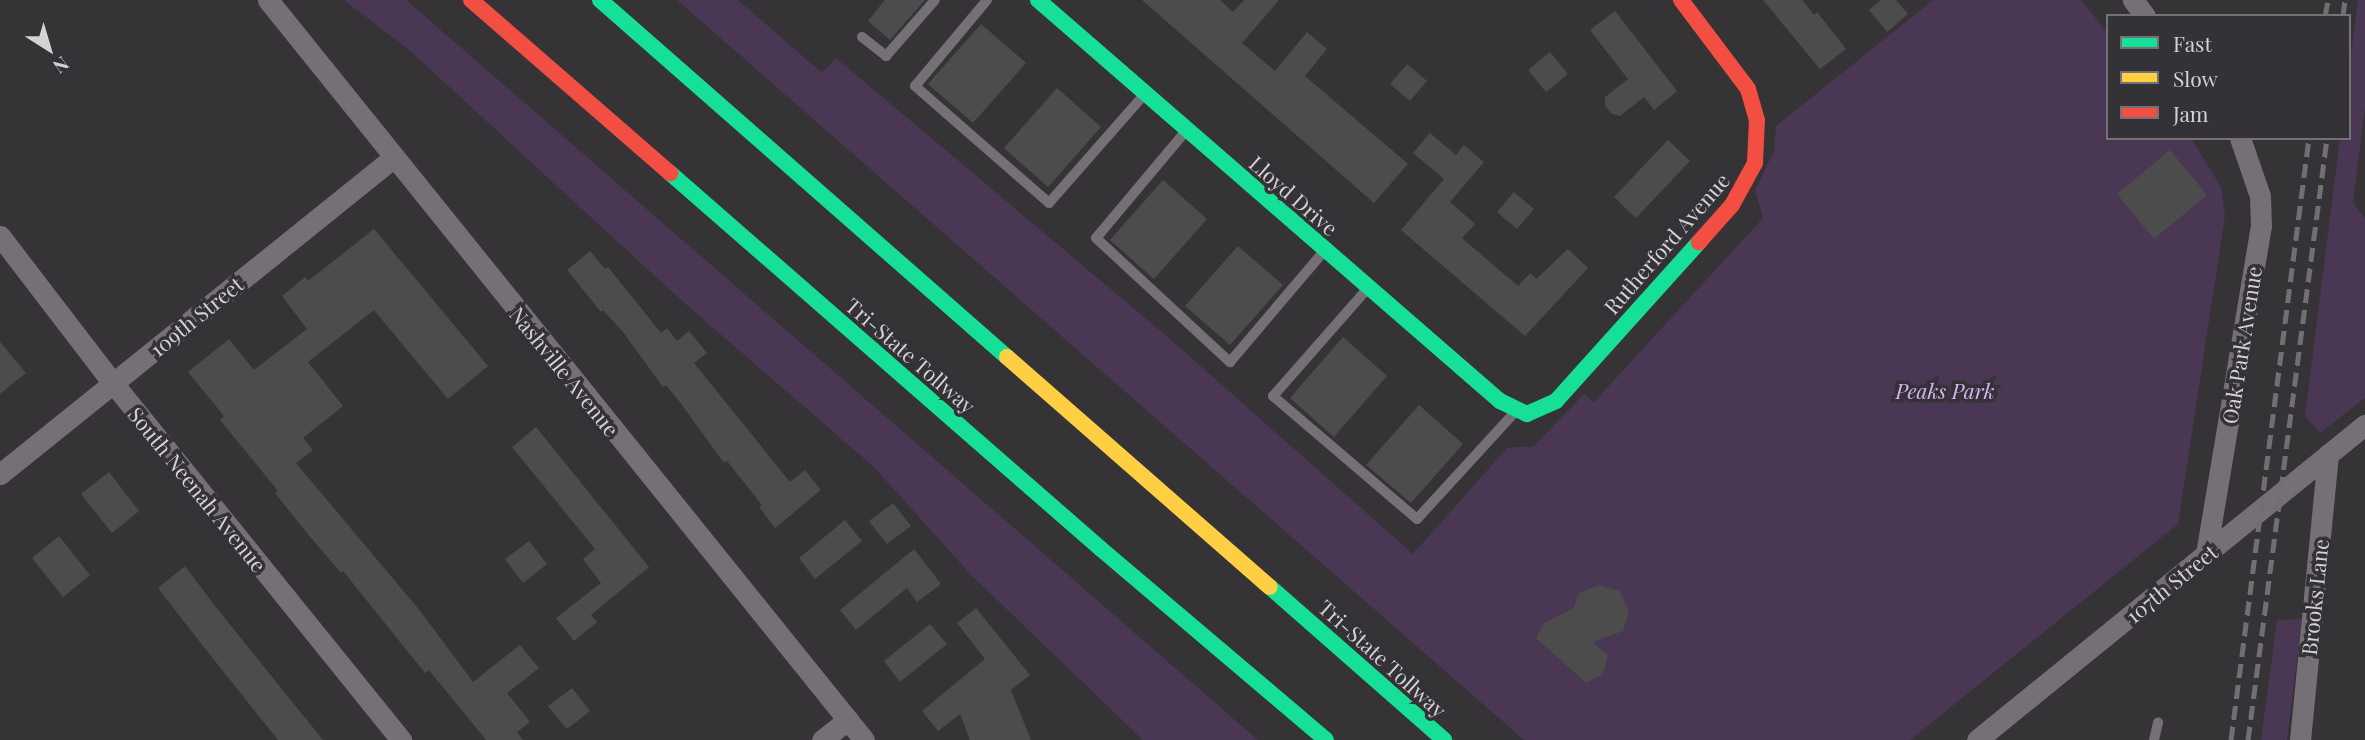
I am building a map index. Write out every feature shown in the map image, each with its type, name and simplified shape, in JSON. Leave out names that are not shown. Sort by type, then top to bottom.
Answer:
[{"type":"main road","name":"Tri-State Tollway","points":[[471,0],[1101,549],[1326,740]]},
{"type":"main road","name":"Tri-State Tollway","points":[[600,0],[1444,740]]},
{"type":"main road","name":"Lloyd Drive","points":[[1038,0],[1500,401],[1521,412]]},
{"type":"main road","name":"Rutherford Avenue","points":[[1521,412],[1539,411],[1556,401],[1732,205],[1755,163],[1757,120],[1748,89],[1681,0]]},
{"type":"street","name":"Nashville Avenue","points":[[268,0],[864,740]]},
{"type":"street","points":[[2133,0],[2144,14]]},
{"type":"street","name":"Oak Park Avenue","points":[[2206,554],[2261,226],[2260,196],[2241,140]]},
{"type":"street","name":"109th Street","points":[[0,474],[393,158]]},
{"type":"street","name":"South Neenah Avenue","points":[[0,236],[113,383],[401,740]]},
{"type":"street","name":"107th Street","points":[[1977,740],[2365,425]]},
{"type":"street","name":"Brooks Lane","points":[[2300,740],[2328,454]]},
{"type":"street","points":[[822,740],[848,720]]},
{"type":"lane","points":[[862,37],[886,56],[935,0]]},
{"type":"lane","points":[[987,0],[915,86],[1049,203],[1146,94]]},
{"type":"lane","points":[[1187,130],[1096,238],[1230,362],[1325,250]]},
{"type":"lane","points":[[1369,288],[1273,396],[1417,519],[1521,412]]},
{"type":"lane","points":[[2154,740],[2158,722]]},
{"type":"green space","points":[[344,0],[406,0],[1258,740],[1143,740],[972,576],[875,468],[681,300],[408,49]]},
{"type":"green space","name":"Peaks Park","points":[[677,0],[738,0],[822,73],[836,58],[1170,339],[1413,554],[1507,448],[1534,446],[1584,394],[1594,402],[1763,218],[1755,190],[1774,151],[1776,126],[1933,0],[2081,0],[2106,31],[2106,140],[2192,140],[2221,187],[2225,216],[2178,524],[1910,740],[1524,740]]},
{"type":"green space","points":[[2358,0],[2365,0],[2365,108],[2353,203],[2365,218],[2365,398],[2320,433],[2305,416],[2340,140],[2351,140],[2351,54]]},
{"type":"green space","points":[[2302,619],[2287,740],[2261,740],[2277,620]]},
{"type":"building","points":[[885,0],[925,0],[890,40],[868,21]]},
{"type":"building","points":[[1142,0],[1220,0],[1233,12],[1244,0],[1279,0],[1242,43],[1275,71],[1307,32],[1327,49],[1305,76],[1408,164],[1374,203]]},
{"type":"building","points":[[1763,0],[1802,0],[1814,15],[1817,12],[1846,49],[1820,69]]},
{"type":"building","points":[[1881,0],[1896,0],[1908,14],[1887,32],[1869,10]]},
{"type":"building","points":[[1615,11],[1677,91],[1654,110],[1644,97],[1620,116],[1612,114],[1605,106],[1605,97],[1628,79],[1590,30]]},
{"type":"building","points":[[981,24],[1026,63],[973,123],[928,84]]},
{"type":"building","points":[[1550,52],[1568,74],[1546,92],[1528,70]]},
{"type":"building","points":[[1407,64],[1427,81],[1410,101],[1390,84]]},
{"type":"building","points":[[1057,88],[1101,127],[1048,187],[1004,148]]},
{"type":"building","points":[[1430,133],[1456,155],[1464,145],[1484,162],[1450,202],[1475,224],[1462,238],[1518,286],[1530,273],[1536,279],[1568,249],[1588,268],[1525,336],[1401,230],[1444,179],[1413,153]]},
{"type":"building","points":[[1668,140],[1690,161],[1636,218],[1614,197]]},
{"type":"building","points":[[2170,150],[2207,195],[2154,239],[2117,194]]},
{"type":"building","points":[[1163,180],[1207,219],[1154,279],[1110,240]]},
{"type":"building","points":[[1514,192],[1534,209],[1517,229],[1497,212]]},
{"type":"building","points":[[374,229],[488,366],[448,399],[374,310],[308,362],[343,406],[303,438],[313,450],[296,463],[421,612],[473,682],[520,645],[539,668],[507,693],[530,722],[517,732],[523,740],[486,740],[429,670],[425,673],[343,571],[341,573],[275,493],[278,491],[220,420],[224,416],[188,372],[229,339],[254,370],[307,329],[282,296],[305,277],[308,281]]},
{"type":"building","points":[[1238,246],[1283,285],[1230,345],[1185,306]]},
{"type":"building","points":[[590,251],[605,269],[608,267],[661,333],[667,328],[677,341],[689,331],[707,353],[694,363],[790,482],[805,470],[821,490],[775,528],[759,507],[762,505],[727,461],[724,463],[679,401],[666,385],[663,387],[623,332],[603,310],[601,312],[567,270]]},
{"type":"building","points":[[1343,337],[1387,376],[1334,437],[1290,398]]},
{"type":"building","points":[[0,342],[26,373],[0,394]]},
{"type":"building","points":[[1419,405],[1463,444],[1411,503],[1366,465]]},
{"type":"building","points":[[536,427],[649,567],[591,615],[597,622],[574,641],[556,618],[601,583],[583,559],[595,549],[512,447]]},
{"type":"building","points":[[109,472],[139,511],[112,533],[81,494]]},
{"type":"building","points":[[893,503],[911,526],[887,544],[869,521]]},
{"type":"building","points":[[845,520],[862,541],[815,579],[799,558]]},
{"type":"building","points":[[59,536],[90,575],[63,597],[32,558]]},
{"type":"building","points":[[529,541],[547,564],[523,583],[505,559]]},
{"type":"building","points":[[914,549],[941,584],[917,602],[907,588],[856,630],[840,610]]},
{"type":"building","points":[[185,566],[323,740],[278,740],[199,641],[158,588]]},
{"type":"building","points":[[1598,585],[1620,591],[1629,612],[1623,631],[1593,642],[1608,655],[1603,674],[1586,683],[1536,638],[1544,623],[1574,608],[1578,594]]},
{"type":"building","points":[[976,608],[1030,675],[1011,690],[1031,740],[970,740],[960,714],[938,731],[922,711],[985,659],[957,623]]},
{"type":"building","points":[[930,624],[947,644],[900,682],[884,661]]},
{"type":"building","points":[[572,688],[590,711],[567,729],[548,706]]},
{"type":"railway","points":[[2325,14],[2328,0]]},
{"type":"railway","points":[[2343,14],[2345,0]]},
{"type":"railway","points":[[2231,740],[2309,140]]},
{"type":"railway","points":[[2248,740],[2327,140]]},
{"type":"traffic: fast","points":[[600,0],[1007,357]]},
{"type":"traffic: fast","points":[[1038,0],[1500,401],[1527,414],[1556,401],[1699,242]]},
{"type":"traffic: fast","points":[[670,173],[1101,549],[1326,740]]},
{"type":"traffic: fast","points":[[1270,587],[1444,740]]},
{"type":"traffic: slow","points":[[1007,357],[1270,587]]},
{"type":"traffic: jam","points":[[471,0],[670,173]]},
{"type":"traffic: jam","points":[[1681,0],[1748,89],[1757,120],[1755,163],[1732,205],[1699,242]]}]
